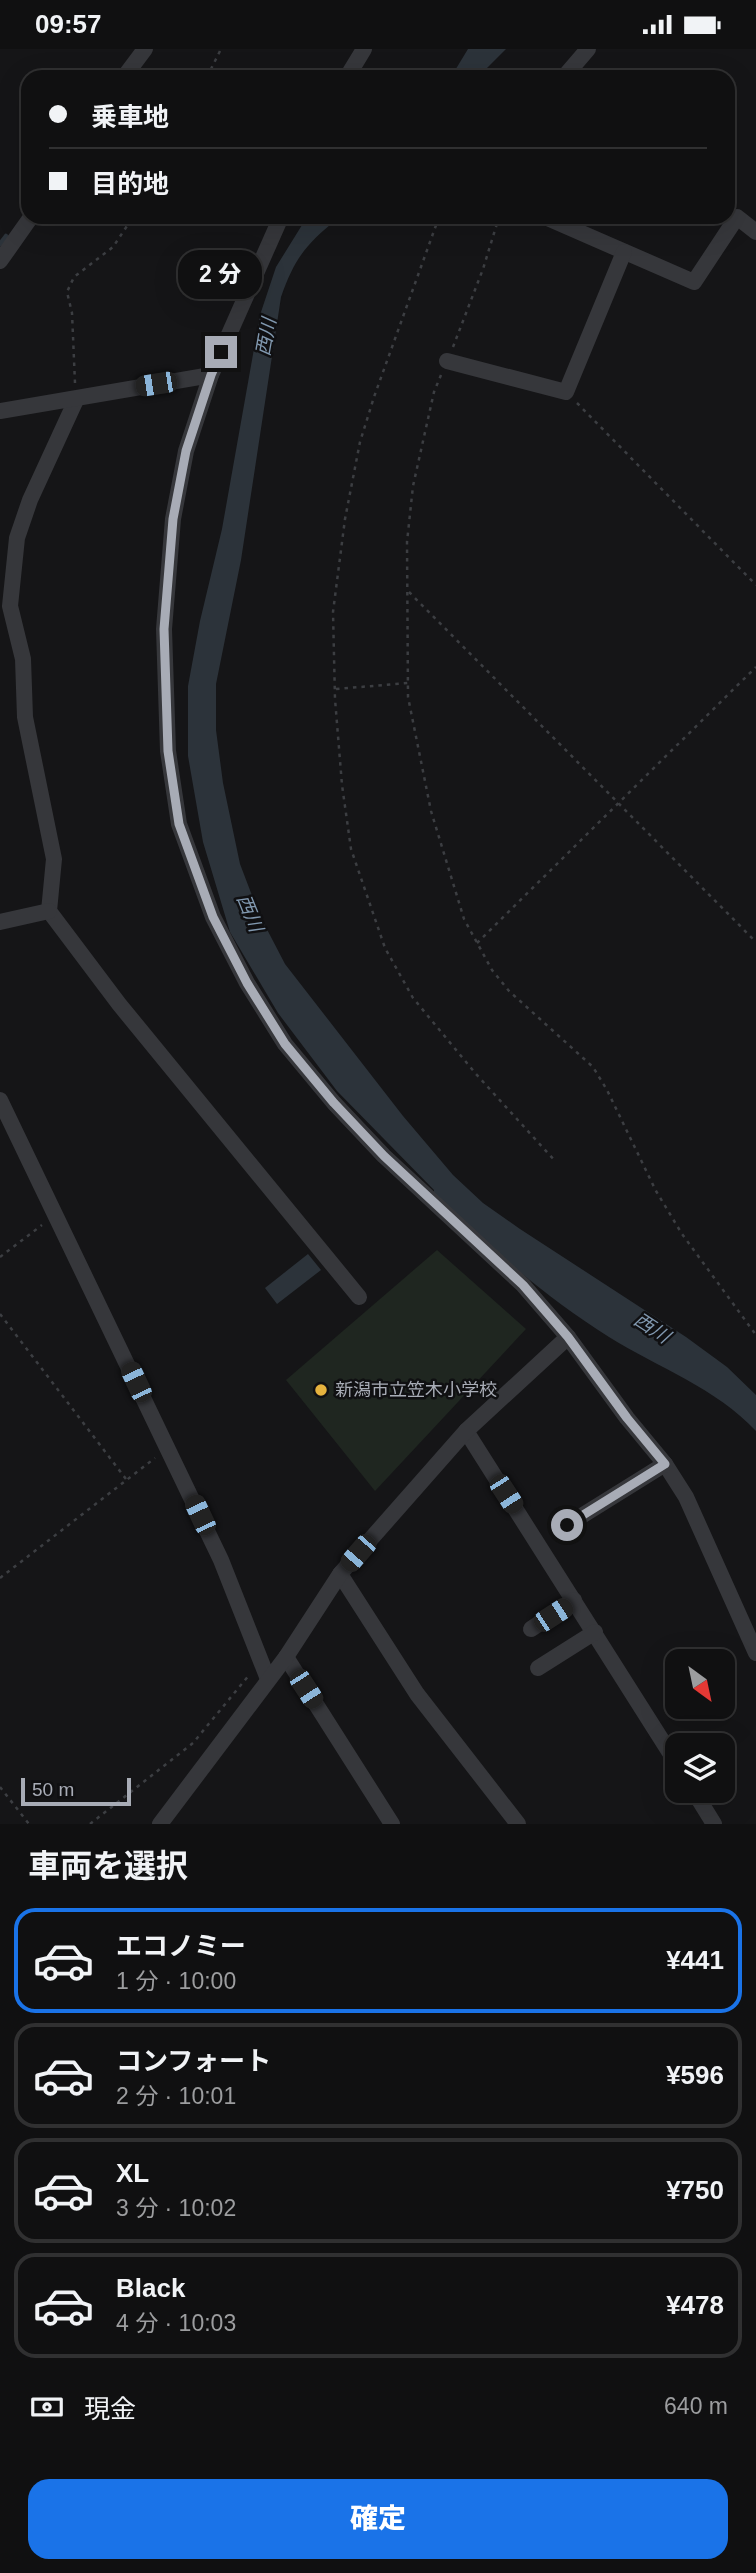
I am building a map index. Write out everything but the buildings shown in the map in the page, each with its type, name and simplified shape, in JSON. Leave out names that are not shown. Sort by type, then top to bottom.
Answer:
[{"type":"street","points":[[129,70],[145,49]]},
{"type":"street","points":[[351,70],[364,49]]},
{"type":"street","points":[[570,70],[588,49]]},
{"type":"street","points":[[735,220],[737,217],[756,232]]},
{"type":"street","points":[[0,261],[26,224]]},
{"type":"street","points":[[278,224],[211,375],[186,451],[173,519],[164,629],[168,751],[179,824],[213,917],[247,983],[285,1044],[334,1103],[384,1156],[523,1285],[568,1337],[627,1418],[665,1464],[686,1497],[756,1653]]},
{"type":"street","points":[[561,224],[694,282],[732,224]]},
{"type":"street","points":[[447,361],[566,392],[624,252]]},
{"type":"street","points":[[0,411],[211,375]]},
{"type":"street","points":[[76,400],[30,500],[17,538],[10,606],[23,659],[25,717],[54,859],[49,911],[119,1005],[359,1297]]},
{"type":"street","points":[[0,922],[49,911]]},
{"type":"street","points":[[0,1100],[221,1560],[268,1679]]},
{"type":"street","points":[[160,1824],[286,1657],[340,1574],[466,1431],[568,1337]]},
{"type":"street","points":[[466,1431],[665,1746]]},
{"type":"street","points":[[567,1525],[665,1464]]},
{"type":"street","points":[[340,1574],[417,1694],[518,1824]]},
{"type":"street","points":[[531,1629],[575,1600]]},
{"type":"street","points":[[538,1668],[594,1632]]},
{"type":"street","points":[[286,1657],[392,1824]]},
{"type":"street","points":[[701,1803],[714,1824]]},
{"type":"path","points":[[210,70],[221,49]]},
{"type":"path","points":[[76,400],[72,313],[67,292],[74,277],[113,247],[128,224]]},
{"type":"path","points":[[436,224],[360,442],[345,519],[333,612],[342,785],[351,849],[385,948],[414,998],[476,1074],[556,1162]]},
{"type":"path","points":[[497,224],[434,392],[413,486],[407,542],[408,697],[431,811],[464,919],[492,970],[509,991],[593,1067],[669,1213],[756,1335]]},
{"type":"path","points":[[566,392],[756,585]]},
{"type":"path","points":[[407,590],[756,942]]},
{"type":"path","points":[[477,943],[756,667]]},
{"type":"path","points":[[335,689],[408,683]]},
{"type":"path","points":[[0,1257],[56,1215]]},
{"type":"path","points":[[0,1314],[126,1479]]},
{"type":"path","points":[[0,1579],[168,1447]]},
{"type":"path","points":[[90,1824],[193,1743],[261,1661]]},
{"type":"path","points":[[0,1787],[29,1824]]},
{"type":"shaded area","points":[[437,1250],[526,1329],[375,1491],[286,1380]]},
{"type":"water","points":[[468,49],[506,49],[485,70],[455,70]]},
{"type":"water","name":"西川","points":[[303,224],[332,224],[303,252],[291,271],[281,297],[241,560],[216,684],[216,730],[223,783],[240,864],[259,914],[285,964],[403,1116],[453,1175],[483,1203],[520,1229],[686,1337],[727,1367],[756,1395],[756,1431],[705,1391],[585,1322],[518,1271],[434,1198],[434,1190],[337,1091],[278,1013],[230,932],[203,842],[188,756],[188,686],[222,529],[260,315],[276,267]]},
{"type":"water","points":[[308,1254],[321,1270],[277,1304],[265,1288]]},
{"type":"waterway","points":[[0,244],[6,236]]},
{"type":"place","name":"新潟市立笠木小学校","points":[[321,1390]]},
{"type":"route","points":[[221,352],[186,451],[173,519],[164,629],[168,751],[179,824],[213,917],[247,983],[285,1044],[334,1103],[384,1156],[523,1285],[568,1337],[627,1418],[665,1464],[567,1525]]}]
